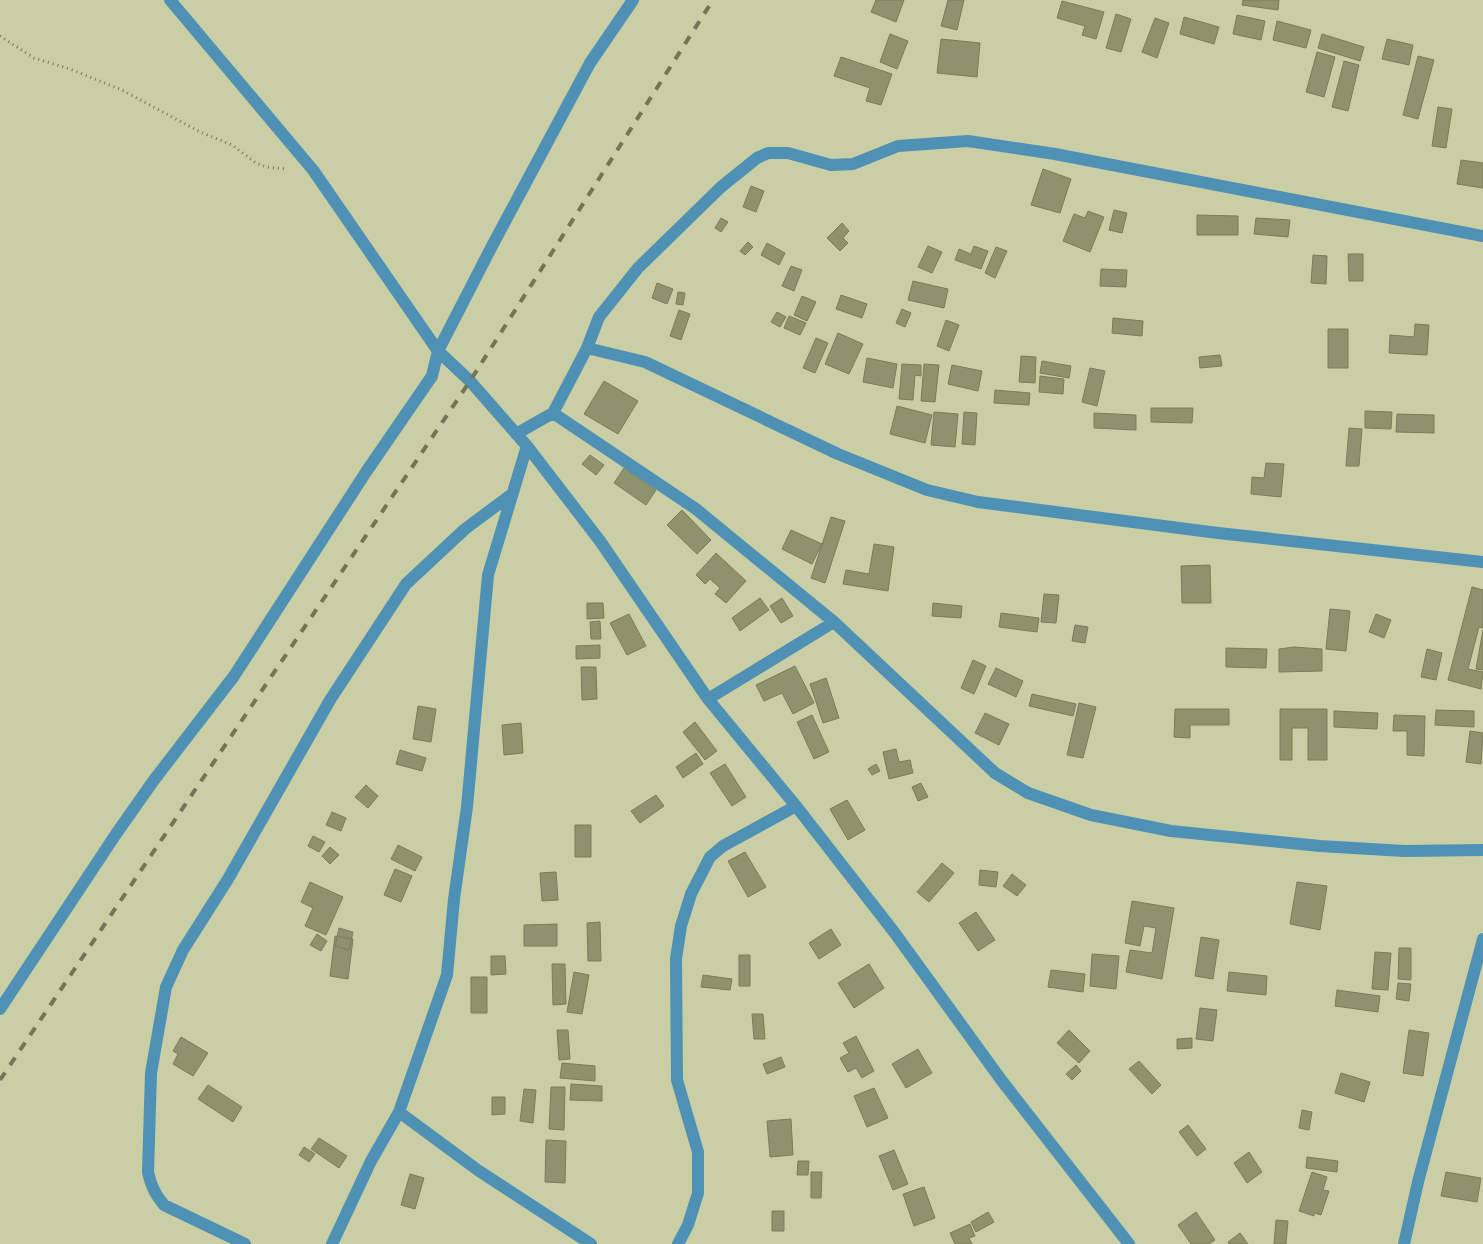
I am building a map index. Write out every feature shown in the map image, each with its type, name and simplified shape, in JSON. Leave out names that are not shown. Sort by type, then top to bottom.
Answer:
[{"type":"street","points":[[170,0],[313,170],[438,351],[470,381],[527,446],[600,541],[708,699],[796,806],[894,932],[1002,1081],[1128,1244]]},
{"type":"street","points":[[0,1010],[116,834],[240,668],[366,472],[432,376],[438,351],[590,63],[632,0]]},
{"type":"street","points":[[516,434],[553,412],[587,348],[599,317],[638,268],[729,181],[757,158],[778,152],[832,164],[847,164],[866,160],[898,146],[968,141],[982,142],[1055,154],[1483,236]]},
{"type":"street","points":[[587,348],[645,362],[838,454],[927,490],[978,502],[1218,533],[1483,562]]},
{"type":"street","points":[[553,412],[696,509],[834,622],[996,774],[1028,793],[1091,815],[1171,831],[1320,846],[1404,850],[1483,850]]},
{"type":"street","points":[[332,1244],[370,1161],[399,1112],[447,975],[454,900],[467,807],[488,575],[527,446]]},
{"type":"street","points":[[245,1244],[164,1204],[155,1195],[150,1185],[148,1155],[150,1073],[166,987],[183,950],[228,879],[330,700],[406,584],[465,529],[512,494]]},
{"type":"street","points":[[708,699],[834,622]]},
{"type":"street","points":[[678,1244],[688,1225],[698,1193],[698,1160],[693,1128],[677,1080],[676,959],[681,926],[691,894],[710,858],[723,846],[796,806]]},
{"type":"street","points":[[1404,1244],[1418,1182],[1483,939]]},
{"type":"street","points":[[399,1112],[479,1171],[591,1244]]},
{"type":"path","points":[[0,36],[34,58],[70,69],[122,90],[200,132],[232,145],[261,165],[279,169],[313,170]]},
{"type":"building","points":[[876,0],[904,0],[896,22],[871,12]]},
{"type":"building","points":[[948,0],[964,0],[957,30],[941,26]]},
{"type":"building","points":[[1243,0],[1279,0],[1278,10],[1242,5]]},
{"type":"building","points":[[1062,1],[1104,12],[1096,39],[1082,35],[1085,26],[1057,18]]},
{"type":"building","points":[[1116,14],[1131,19],[1121,52],[1106,48]]},
{"type":"building","points":[[1237,15],[1265,21],[1261,40],[1233,34]]},
{"type":"building","points":[[1184,17],[1219,27],[1214,44],[1180,34]]},
{"type":"building","points":[[1155,18],[1169,23],[1157,58],[1142,52]]},
{"type":"building","points":[[1277,21],[1311,30],[1306,48],[1273,40]]},
{"type":"building","points":[[890,34],[908,41],[897,69],[880,62]]},
{"type":"building","points":[[1322,34],[1364,47],[1360,61],[1318,48]]},
{"type":"building","points":[[941,39],[980,43],[977,77],[937,73]]},
{"type":"building","points":[[1387,39],[1413,45],[1409,65],[1382,59]]},
{"type":"building","points":[[1317,52],[1335,57],[1324,97],[1306,92]]},
{"type":"building","points":[[1418,56],[1434,60],[1418,119],[1403,115]]},
{"type":"building","points":[[841,57],[892,74],[881,105],[866,101],[870,88],[834,76]]},
{"type":"building","points":[[1344,61],[1359,65],[1348,111],[1332,107]]},
{"type":"building","points":[[1438,107],[1452,109],[1446,148],[1432,146]]},
{"type":"building","points":[[1461,160],[1483,163],[1483,188],[1457,184]]},
{"type":"building","points":[[1043,169],[1071,179],[1060,213],[1031,205]]},
{"type":"building","points":[[751,186],[764,191],[756,212],[743,207]]},
{"type":"building","points":[[1114,210],[1127,213],[1122,233],[1109,230]]},
{"type":"building","points":[[1088,211],[1104,217],[1090,252],[1063,241],[1074,214],[1085,218]]},
{"type":"building","points":[[1197,215],[1238,216],[1238,235],[1197,235]]},
{"type":"building","points":[[721,218],[728,222],[721,232],[715,228]]},
{"type":"building","points":[[1256,218],[1290,220],[1288,237],[1254,234]]},
{"type":"building","points":[[842,223],[849,231],[843,238],[848,243],[840,251],[827,238]]},
{"type":"building","points":[[748,242],[753,247],[745,255],[740,251]]},
{"type":"building","points":[[767,243],[785,253],[779,265],[761,255]]},
{"type":"building","points":[[928,246],[942,252],[932,273],[918,267]]},
{"type":"building","points":[[974,246],[988,251],[981,269],[955,260],[959,249],[971,254]]},
{"type":"building","points":[[996,247],[1007,251],[995,278],[985,273]]},
{"type":"building","points":[[1348,254],[1363,254],[1363,281],[1349,281]]},
{"type":"building","points":[[1313,255],[1327,256],[1326,284],[1311,283]]},
{"type":"building","points":[[791,266],[802,270],[794,291],[782,286]]},
{"type":"building","points":[[1101,269],[1127,270],[1126,287],[1100,286]]},
{"type":"building","points":[[913,281],[948,289],[944,308],[908,300]]},
{"type":"building","points":[[657,283],[673,289],[667,304],[652,298]]},
{"type":"building","points":[[678,292],[685,293],[683,305],[676,304]]},
{"type":"building","points":[[841,295],[867,304],[862,318],[836,309]]},
{"type":"building","points":[[802,296],[816,302],[807,321],[794,315]]},
{"type":"building","points":[[902,309],[911,313],[905,327],[896,323]]},
{"type":"building","points":[[679,310],[690,314],[681,340],[670,336]]},
{"type":"building","points":[[777,312],[786,317],[780,327],[771,322]]},
{"type":"building","points":[[789,316],[806,323],[800,335],[784,328]]},
{"type":"building","points":[[1113,318],[1143,321],[1142,336],[1112,333]]},
{"type":"building","points":[[946,320],[959,325],[949,351],[937,346]]},
{"type":"building","points":[[1415,324],[1429,325],[1427,355],[1389,353],[1390,335],[1414,337]]},
{"type":"building","points":[[1328,329],[1348,329],[1348,368],[1328,368]]},
{"type":"building","points":[[838,333],[863,344],[849,374],[825,364]]},
{"type":"building","points":[[816,338],[828,343],[815,373],[803,368]]},
{"type":"building","points":[[1220,355],[1222,366],[1200,368],[1199,357]]},
{"type":"building","points":[[1021,356],[1036,357],[1035,383],[1019,382]]},
{"type":"building","points":[[867,358],[897,364],[893,388],[863,382]]},
{"type":"building","points":[[1042,361],[1071,366],[1069,378],[1040,373]]},
{"type":"building","points":[[902,364],[921,365],[921,376],[915,375],[913,400],[899,399]]},
{"type":"building","points":[[924,364],[939,365],[935,402],[921,401]]},
{"type":"building","points":[[952,365],[982,371],[978,391],[948,384]]},
{"type":"building","points":[[1090,368],[1105,371],[1097,406],[1082,402]]},
{"type":"building","points":[[1040,376],[1064,379],[1063,394],[1039,392]]},
{"type":"building","points":[[604,381],[638,401],[618,434],[584,414]]},
{"type":"building","points":[[995,390],[1030,393],[1029,405],[994,403]]},
{"type":"building","points":[[897,406],[932,415],[925,443],[890,434]]},
{"type":"building","points":[[1151,408],[1193,408],[1192,423],[1151,422]]},
{"type":"building","points":[[1365,411],[1392,412],[1391,429],[1365,428]]},
{"type":"building","points":[[934,412],[958,414],[955,447],[931,445]]},
{"type":"building","points":[[964,412],[977,413],[975,445],[962,444]]},
{"type":"building","points":[[1094,413],[1136,415],[1136,430],[1094,428]]},
{"type":"building","points":[[1397,414],[1434,415],[1434,433],[1396,432]]},
{"type":"building","points":[[1349,428],[1362,429],[1359,466],[1346,466]]},
{"type":"building","points":[[590,455],[604,465],[596,475],[582,464]]},
{"type":"building","points":[[1266,463],[1284,464],[1281,497],[1251,494],[1252,477],[1264,478]]},
{"type":"building","points":[[624,468],[656,490],[646,505],[614,483]]},
{"type":"building","points":[[682,510],[711,540],[697,554],[667,525]]},
{"type":"building","points":[[831,517],[845,521],[825,583],[811,578]]},
{"type":"building","points":[[791,530],[822,544],[812,564],[782,549]]},
{"type":"building","points":[[874,544],[894,547],[888,591],[843,584],[846,570],[869,574]]},
{"type":"building","points":[[716,553],[746,581],[726,603],[715,594],[720,588],[710,579],[705,584],[696,575]]},
{"type":"building","points":[[1210,565],[1211,603],[1182,603],[1181,566]]},
{"type":"building","points":[[1472,587],[1483,590],[1483,628],[1479,627],[1468,669],[1483,672],[1481,689],[1448,680]]},
{"type":"building","points":[[1044,594],[1059,595],[1056,623],[1041,622]]},
{"type":"building","points":[[760,598],[769,610],[740,631],[732,618]]},
{"type":"building","points":[[782,598],[793,616],[781,623],[770,606]]},
{"type":"building","points":[[587,603],[603,603],[604,618],[587,619]]},
{"type":"building","points":[[933,603],[962,606],[961,618],[932,616]]},
{"type":"building","points":[[1330,609],[1350,611],[1346,651],[1326,649]]},
{"type":"building","points":[[1001,613],[1039,618],[1037,632],[999,627]]},
{"type":"building","points":[[629,614],[646,646],[627,655],[610,623]]},
{"type":"building","points":[[1376,614],[1391,620],[1384,638],[1369,632]]},
{"type":"building","points":[[600,621],[601,639],[591,639],[590,622]]},
{"type":"building","points":[[1075,625],[1088,627],[1085,643],[1072,641]]},
{"type":"building","points":[[1483,630],[1483,670],[1476,669]]},
{"type":"building","points":[[600,645],[600,658],[576,659],[576,646]]},
{"type":"building","points":[[1294,647],[1322,649],[1322,671],[1279,672],[1279,649]]},
{"type":"building","points":[[1226,648],[1267,649],[1266,668],[1226,667]]},
{"type":"building","points":[[1427,649],[1442,653],[1436,680],[1421,677]]},
{"type":"building","points":[[973,660],[986,666],[974,694],[961,688]]},
{"type":"building","points":[[795,666],[814,703],[793,714],[782,693],[764,701],[756,685]]},
{"type":"building","points":[[581,667],[596,667],[597,699],[582,700]]},
{"type":"building","points":[[996,668],[1023,681],[1016,697],[988,684]]},
{"type":"building","points":[[826,678],[839,718],[823,723],[810,684]]},
{"type":"building","points":[[1032,694],[1076,704],[1073,716],[1029,706]]},
{"type":"building","points":[[1079,703],[1096,707],[1083,758],[1067,755]]},
{"type":"building","points":[[418,706],[436,709],[431,742],[413,739]]},
{"type":"building","points":[[1175,709],[1229,709],[1229,725],[1190,725],[1190,738],[1174,737]]},
{"type":"building","points":[[1280,709],[1327,709],[1327,760],[1308,760],[1308,728],[1292,728],[1292,760],[1280,760]]},
{"type":"building","points":[[1436,710],[1474,711],[1474,727],[1435,725]]},
{"type":"building","points":[[1334,711],[1378,713],[1377,729],[1334,727]]},
{"type":"building","points":[[985,713],[1009,724],[999,745],[975,733]]},
{"type":"building","points":[[812,715],[829,752],[814,759],[797,722]]},
{"type":"building","points":[[1394,715],[1425,716],[1424,756],[1407,755],[1407,731],[1393,731]]},
{"type":"building","points":[[695,722],[717,751],[705,760],[683,732]]},
{"type":"building","points":[[521,723],[523,753],[504,755],[502,725]]},
{"type":"building","points":[[1470,731],[1483,733],[1481,764],[1466,762]]},
{"type":"building","points":[[896,749],[899,762],[910,760],[913,773],[889,779],[883,752]]},
{"type":"building","points":[[400,750],[426,758],[422,771],[396,764]]},
{"type":"building","points":[[696,753],[703,764],[683,778],[676,767]]},
{"type":"building","points":[[725,764],[746,797],[732,806],[710,773]]},
{"type":"building","points":[[876,764],[880,771],[872,775],[868,769]]},
{"type":"building","points":[[921,783],[928,797],[918,801],[912,787]]},
{"type":"building","points":[[366,785],[378,796],[368,808],[355,797]]},
{"type":"building","points":[[656,795],[664,806],[640,823],[631,811]]},
{"type":"building","points":[[847,800],[865,830],[848,840],[830,809]]},
{"type":"building","points":[[332,812],[346,818],[341,831],[326,825]]},
{"type":"building","points":[[575,825],[591,825],[591,857],[575,857]]},
{"type":"building","points":[[313,836],[325,842],[319,852],[308,846]]},
{"type":"building","points":[[398,845],[422,857],[415,871],[391,859]]},
{"type":"building","points":[[330,847],[339,855],[330,864],[322,856]]},
{"type":"building","points":[[745,852],[766,887],[748,897],[728,861]]},
{"type":"building","points":[[942,863],[954,873],[929,902],[917,892]]},
{"type":"building","points":[[395,869],[412,876],[401,902],[384,895]]},
{"type":"building","points":[[980,870],[998,872],[996,887],[979,885]]},
{"type":"building","points":[[556,872],[558,900],[542,901],[540,873]]},
{"type":"building","points":[[1012,874],[1026,885],[1017,896],[1003,886]]},
{"type":"building","points":[[310,882],[343,897],[326,935],[305,926],[313,908],[301,902]]},
{"type":"building","points":[[1297,882],[1327,886],[1320,930],[1290,924]]},
{"type":"building","points":[[1132,901],[1174,908],[1162,979],[1126,972],[1130,950],[1152,953],[1156,928],[1144,926],[1140,946],[1125,943]]},
{"type":"building","points":[[976,912],[995,940],[978,951],[959,923]]},
{"type":"building","points":[[600,922],[601,961],[588,961],[587,923]]},
{"type":"building","points":[[557,924],[557,946],[524,946],[524,925]]},
{"type":"building","points":[[339,928],[353,932],[349,950],[335,946]]},
{"type":"building","points":[[831,929],[841,945],[819,959],[809,943]]},
{"type":"building","points":[[317,934],[327,941],[321,951],[310,945]]},
{"type":"building","points":[[335,936],[353,939],[348,979],[330,976]]},
{"type":"building","points":[[1201,937],[1219,940],[1213,979],[1195,976]]},
{"type":"building","points":[[1399,948],[1411,948],[1411,980],[1398,979]]},
{"type":"building","points":[[1375,952],[1391,953],[1388,990],[1372,989]]},
{"type":"building","points":[[1092,954],[1119,956],[1116,989],[1090,986]]},
{"type":"building","points":[[739,955],[750,955],[750,986],[739,986]]},
{"type":"building","points":[[491,956],[505,956],[506,974],[491,975]]},
{"type":"building","points":[[552,964],[565,964],[566,1004],[553,1005]]},
{"type":"building","points":[[869,964],[884,988],[854,1008],[838,983]]},
{"type":"building","points":[[1051,970],[1085,974],[1083,992],[1048,987]]},
{"type":"building","points":[[574,972],[589,975],[582,1014],[567,1012]]},
{"type":"building","points":[[1229,972],[1267,976],[1266,995],[1227,991]]},
{"type":"building","points":[[703,975],[732,979],[730,990],[701,987]]},
{"type":"building","points":[[471,977],[487,977],[487,1013],[471,1013]]},
{"type":"building","points":[[1398,983],[1411,984],[1409,1001],[1396,999]]},
{"type":"building","points":[[1337,990],[1380,996],[1378,1012],[1335,1006]]},
{"type":"building","points":[[1200,1008],[1217,1010],[1213,1041],[1196,1039]]},
{"type":"building","points":[[752,1014],[763,1014],[765,1039],[754,1039]]},
{"type":"building","points":[[557,1030],[568,1030],[570,1059],[559,1060]]},
{"type":"building","points":[[1069,1030],[1090,1051],[1079,1063],[1057,1043]]},
{"type":"building","points":[[1409,1030],[1429,1033],[1423,1076],[1403,1073]]},
{"type":"building","points":[[856,1036],[874,1071],[862,1078],[856,1068],[848,1072],[840,1058],[849,1053],[843,1043]]},
{"type":"building","points":[[181,1037],[208,1053],[193,1076],[173,1064],[178,1054],[173,1051]]},
{"type":"building","points":[[1192,1038],[1192,1048],[1177,1049],[1177,1039]]},
{"type":"building","points":[[918,1049],[932,1073],[906,1088],[892,1064]]},
{"type":"building","points":[[781,1057],[785,1067],[767,1074],[763,1064]]},
{"type":"building","points":[[1139,1061],[1161,1085],[1152,1094],[1129,1069]]},
{"type":"building","points":[[562,1063],[595,1066],[595,1081],[560,1078]]},
{"type":"building","points":[[1076,1065],[1081,1071],[1072,1080],[1066,1074]]},
{"type":"building","points":[[1341,1073],[1370,1082],[1364,1102],[1335,1093]]},
{"type":"building","points":[[571,1084],[602,1086],[602,1101],[570,1100]]},
{"type":"building","points":[[208,1085],[242,1107],[233,1122],[198,1099]]},
{"type":"building","points":[[551,1087],[565,1087],[564,1130],[549,1129]]},
{"type":"building","points":[[874,1088],[888,1118],[867,1127],[854,1096]]},
{"type":"building","points":[[524,1089],[536,1090],[533,1123],[520,1121]]},
{"type":"building","points":[[492,1097],[505,1097],[505,1114],[492,1115]]},
{"type":"building","points":[[1302,1110],[1312,1112],[1309,1130],[1299,1128]]},
{"type":"building","points":[[791,1119],[793,1155],[770,1157],[767,1121]]},
{"type":"building","points":[[1188,1125],[1206,1149],[1197,1156],[1179,1132]]},
{"type":"building","points":[[319,1138],[347,1156],[339,1168],[311,1149]]},
{"type":"building","points":[[546,1140],[566,1141],[565,1183],[545,1182]]},
{"type":"building","points":[[304,1147],[315,1154],[309,1162],[299,1155]]},
{"type":"building","points":[[894,1150],[908,1184],[893,1190],[879,1156]]},
{"type":"building","points":[[1249,1152],[1262,1172],[1247,1183],[1234,1163]]},
{"type":"building","points":[[1307,1157],[1338,1161],[1337,1172],[1306,1168]]},
{"type":"building","points":[[798,1161],[809,1161],[808,1175],[797,1175]]},
{"type":"building","points":[[811,1172],[822,1172],[821,1198],[811,1198]]},
{"type":"building","points":[[1312,1172],[1327,1177],[1323,1190],[1329,1191],[1321,1215],[1314,1213],[1314,1216],[1299,1211]]},
{"type":"building","points":[[1446,1172],[1481,1178],[1477,1202],[1441,1196]]},
{"type":"building","points":[[410,1174],[424,1178],[415,1209],[401,1205]]},
{"type":"building","points":[[924,1187],[935,1218],[914,1226],[903,1194]]},
{"type":"building","points":[[772,1211],[784,1211],[784,1231],[772,1231]]},
{"type":"building","points":[[988,1212],[994,1222],[976,1232],[971,1222]]},
{"type":"building","points":[[1196,1212],[1215,1240],[1209,1244],[1191,1244],[1178,1225]]},
{"type":"building","points":[[1276,1220],[1288,1221],[1286,1244],[1274,1244]]},
{"type":"building","points":[[970,1224],[975,1236],[969,1238],[972,1244],[955,1244],[950,1233]]},
{"type":"building","points":[[1240,1233],[1248,1244],[1229,1244],[1228,1242]]},
{"type":"railway","points":[[0,1080],[470,381],[713,0]]}]
